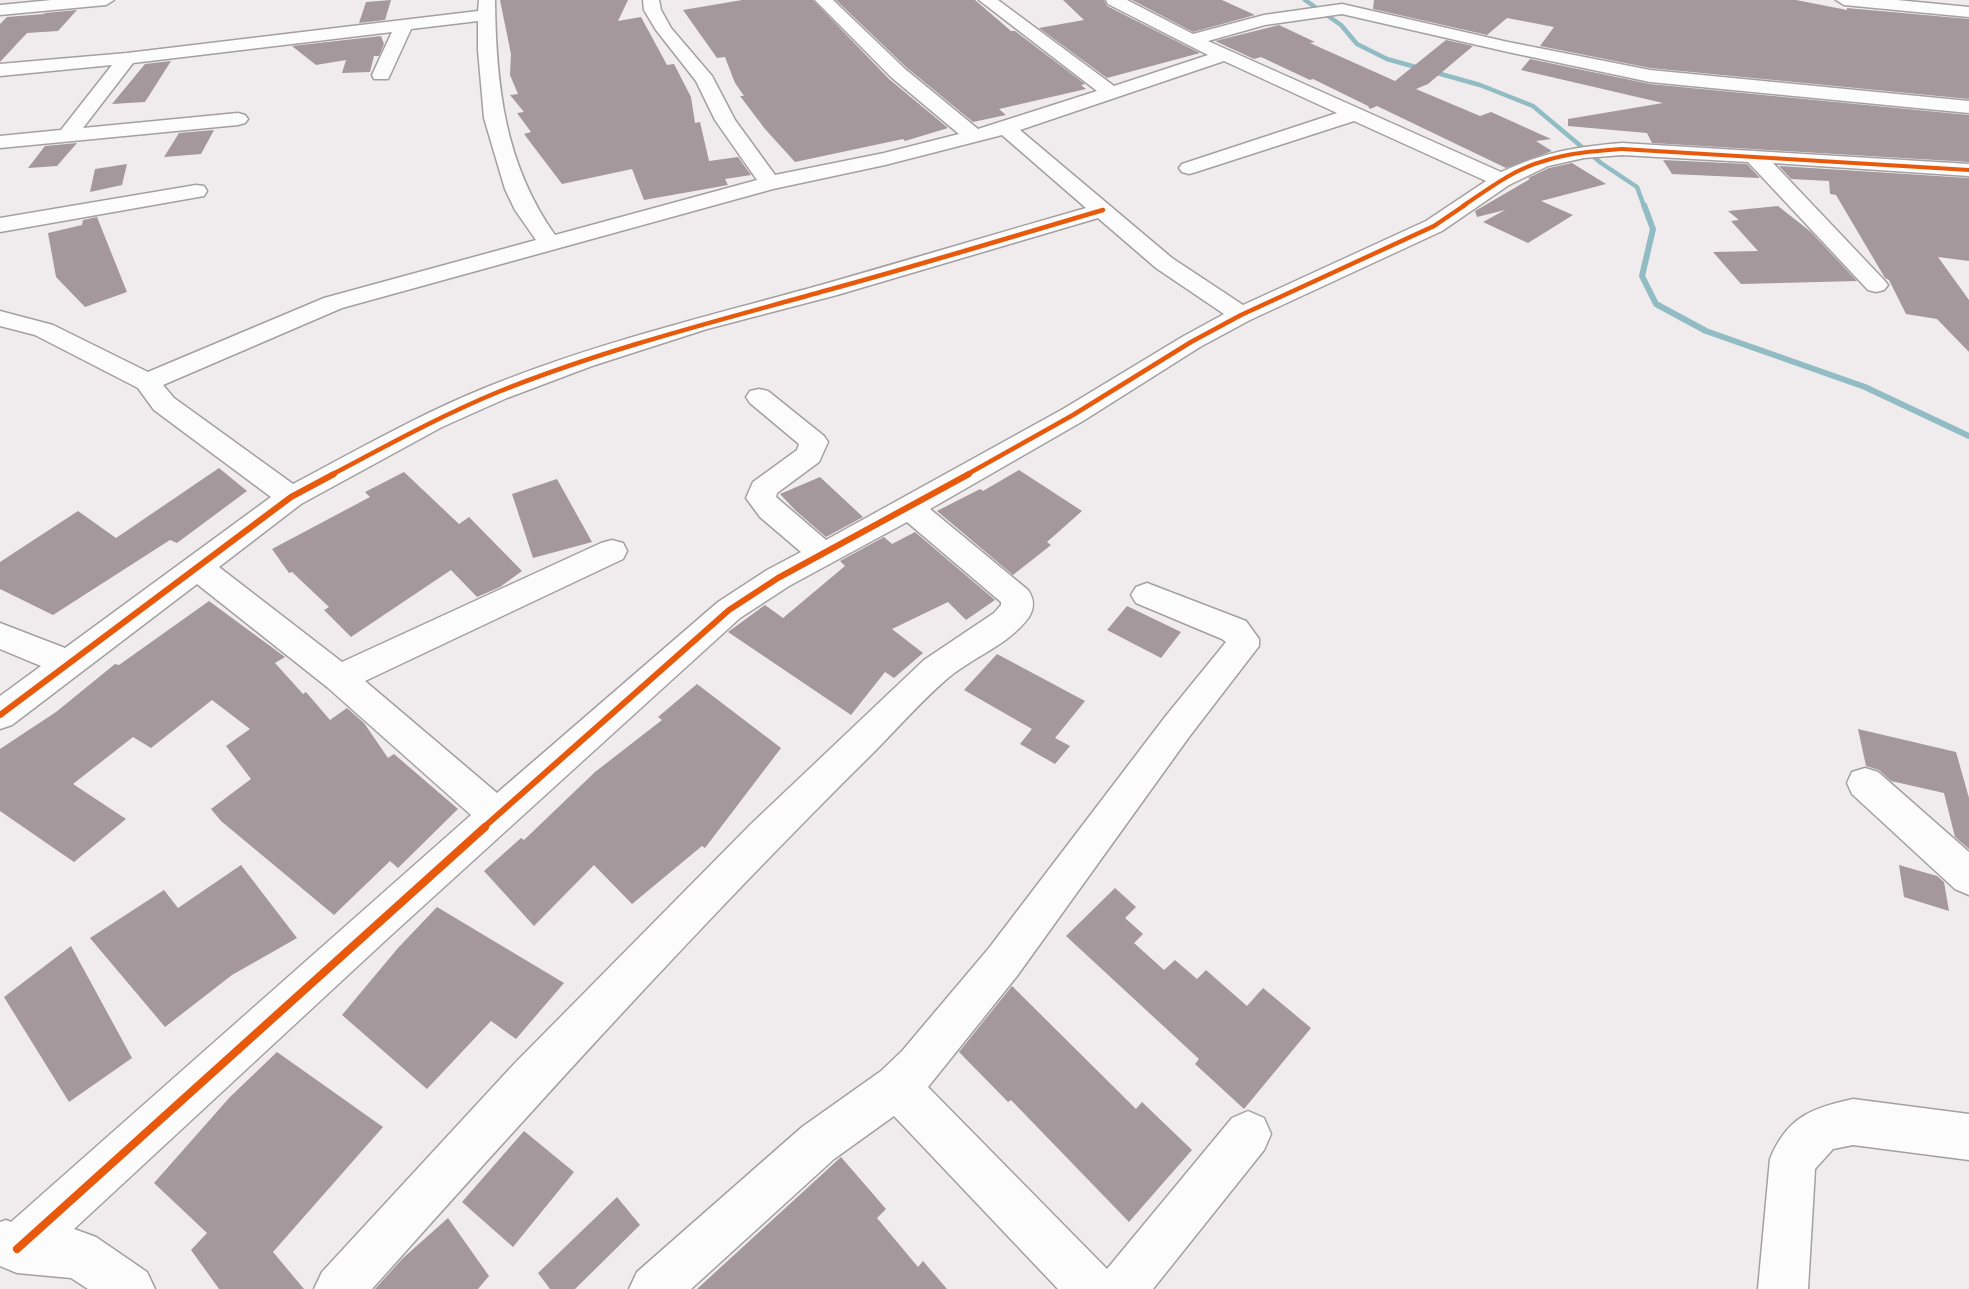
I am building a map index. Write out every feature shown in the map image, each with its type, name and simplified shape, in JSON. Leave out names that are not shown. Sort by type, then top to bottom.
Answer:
[{"type":"street","points":[[0,10],[106,0]]},
{"type":"street","points":[[651,0],[651,8],[664,30],[688,56],[705,81],[719,110],[770,183]]},
{"type":"street","points":[[823,0],[898,73],[974,136]]},
{"type":"street","points":[[987,0],[1112,93]]},
{"type":"street","points":[[1114,0],[1191,40],[1501,180]]},
{"type":"street","points":[[1844,0],[1969,12]]},
{"type":"street","points":[[0,70],[127,58],[404,25],[487,8],[487,50],[494,118],[516,189],[526,210],[549,243]]},
{"type":"street","points":[[1191,40],[1264,20],[1321,10],[1346,9],[1406,25],[1650,76],[1969,107]]},
{"type":"street","points":[[381,75],[404,25]]},
{"type":"street","points":[[147,382],[333,303],[770,183],[874,161],[1006,128],[1225,55]]},
{"type":"street","points":[[68,134],[127,58]]},
{"type":"street","points":[[1189,168],[1355,114]]},
{"type":"street","points":[[0,142],[238,119]]},
{"type":"street","points":[[1006,128],[1164,262],[1241,315]]},
{"type":"street","points":[[9,1245],[729,610],[778,578],[824,555],[1073,415],[1191,342],[1241,315],[1434,226],[1501,180],[1542,161],[1584,152],[1632,149],[1969,170]]},
{"type":"street","points":[[1754,156],[1876,285]]},
{"type":"street","points":[[0,225],[196,191]]},
{"type":"street","points":[[0,715],[291,496],[432,421],[498,392],[583,361],[698,324],[828,290],[1103,210]]},
{"type":"street","points":[[0,318],[44,330],[147,382],[164,404],[291,496]]},
{"type":"street","points":[[759,397],[814,442],[809,455],[763,489],[761,498],[770,510],[824,555]]},
{"type":"street","points":[[339,1289],[530,1080],[764,836],[936,669],[1005,622],[1017,609],[1017,598],[908,507]]},
{"type":"street","points":[[339,678],[612,551]]},
{"type":"street","points":[[198,568],[339,678],[497,815]]},
{"type":"street","points":[[654,1289],[819,1143],[897,1087],[953,1025],[1003,962],[1177,727],[1242,645],[1243,639],[1234,630],[1147,595]]},
{"type":"street","points":[[0,635],[70,664]]},
{"type":"street","points":[[1865,783],[1969,877]]},
{"type":"street","points":[[897,1087],[1092,1289]]},
{"type":"street","points":[[1783,1289],[1793,1159],[1821,1129],[1853,1122],[1969,1137]]},
{"type":"street","points":[[1122,1289],[1248,1134]]},
{"type":"street","points":[[9,1245],[79,1254],[130,1289]]},
{"type":"building","points":[[391,0],[385,20],[359,23],[366,2]]},
{"type":"building","points":[[500,0],[628,0],[618,21],[641,17],[667,65],[674,64],[691,97],[695,123],[700,122],[709,161],[738,157],[751,175],[725,179],[728,185],[644,200],[632,169],[562,184],[524,134],[531,132],[517,113],[524,112],[510,95],[518,94],[510,75],[511,54]]},
{"type":"building","points":[[742,0],[813,0],[889,79],[948,128],[905,141],[903,139],[795,162],[765,129],[740,96],[744,96],[735,83],[725,57],[717,58],[683,10]]},
{"type":"building","points":[[836,0],[975,0],[1011,31],[1015,31],[1085,84],[1081,85],[1086,89],[999,109],[1006,115],[973,122],[906,67]]},
{"type":"building","points":[[1063,0],[1104,0],[1107,6],[1200,53],[1107,78],[1039,28],[1084,20]]},
{"type":"building","points":[[1132,0],[1222,0],[1255,15],[1193,32]]},
{"type":"building","points":[[1374,0],[1796,0],[1847,10],[1847,8],[1969,19],[1969,99],[1650,68],[1540,46],[1554,27],[1507,18],[1487,35],[1373,9]]},
{"type":"building","points":[[77,10],[58,31],[27,33],[0,62],[0,24],[7,17]]},
{"type":"building","points":[[1279,25],[1315,42],[1310,43],[1395,81],[1446,40],[1473,46],[1428,84],[1416,89],[1480,116],[1491,112],[1551,139],[1536,141],[1552,151],[1506,168],[1377,106],[1370,109],[1313,79],[1310,80],[1261,57],[1254,59],[1215,41]]},
{"type":"building","points":[[381,36],[384,44],[379,56],[374,56],[370,72],[342,73],[346,60],[316,65],[292,46]]},
{"type":"building","points":[[1530,59],[1650,84],[1969,115],[1969,162],[1652,143],[1647,133],[1568,126],[1568,119],[1663,103],[1521,70]]},
{"type":"building","points":[[171,61],[145,102],[112,104],[145,64]]},
{"type":"building","points":[[214,130],[201,154],[164,157],[179,133]]},
{"type":"building","points":[[77,143],[57,166],[28,168],[45,146]]},
{"type":"building","points":[[1663,160],[1747,164],[1760,178],[1672,174]]},
{"type":"building","points":[[1572,163],[1606,184],[1541,201],[1573,215],[1528,243],[1483,222],[1505,210],[1477,217],[1475,211],[1530,179],[1528,178],[1549,168]]},
{"type":"building","points":[[127,164],[122,185],[90,192],[95,169]]},
{"type":"building","points":[[1779,166],[1969,178],[1969,261],[1938,257],[1969,300],[1969,352],[1937,319],[1906,314],[1889,280],[1885,278],[1836,195],[1830,194],[1829,181],[1791,179]]},
{"type":"building","points":[[1778,206],[1811,232],[1857,281],[1741,284],[1713,252],[1758,251],[1731,221],[1739,220],[1728,211]]},
{"type":"building","points":[[97,217],[127,292],[85,307],[56,277],[48,233],[82,225],[83,220]]},
{"type":"building","points":[[219,468],[247,491],[177,543],[170,540],[53,615],[0,589],[0,562],[78,511],[116,538]]},
{"type":"building","points":[[1019,470],[1082,511],[1047,542],[1051,545],[1013,575],[937,511],[980,489],[983,491]]},
{"type":"building","points":[[404,472],[459,524],[469,517],[522,571],[500,587],[477,597],[451,570],[351,637],[324,610],[329,607],[292,572],[289,573],[272,549],[370,497],[365,492]]},
{"type":"building","points":[[820,477],[863,517],[826,537],[780,494]]},
{"type":"building","points":[[557,479],[592,542],[533,558],[512,494]]},
{"type":"building","points":[[915,532],[995,600],[966,620],[948,602],[892,629],[923,653],[894,678],[885,672],[851,715],[728,632],[765,605],[783,618],[845,566],[840,561],[884,537],[892,544]]},
{"type":"building","points":[[209,601],[285,657],[275,663],[303,694],[306,692],[330,720],[347,708],[364,723],[388,758],[394,754],[458,809],[398,868],[390,861],[334,915],[221,821],[211,809],[251,779],[226,746],[250,729],[212,700],[151,748],[133,737],[73,784],[126,819],[74,862],[0,811],[0,749],[56,712],[115,664],[119,665]]},
{"type":"building","points":[[1127,606],[1181,632],[1161,658],[1107,630]]},
{"type":"building","points":[[997,654],[1085,701],[1055,738],[1070,746],[1055,764],[1020,744],[1032,729],[964,690]]},
{"type":"building","points":[[697,684],[781,748],[705,848],[702,846],[632,904],[594,865],[534,926],[484,871],[521,838],[524,840],[595,772],[662,720],[658,717]]},
{"type":"building","points":[[1858,729],[1956,752],[1969,798],[1969,849],[1955,837],[1944,793],[1891,781],[1879,770],[1866,766]]},
{"type":"building","points":[[241,865],[297,938],[232,975],[165,1027],[90,938],[164,890],[178,908]]},
{"type":"building","points":[[1899,865],[1937,876],[1944,882],[1949,911],[1904,897]]},
{"type":"building","points":[[1115,888],[1136,907],[1125,918],[1143,934],[1134,943],[1164,970],[1175,960],[1197,979],[1206,970],[1247,1006],[1263,988],[1311,1028],[1244,1109],[1195,1064],[1199,1059],[1066,936]]},
{"type":"building","points":[[437,907],[564,983],[516,1039],[491,1021],[427,1089],[342,1015],[398,948]]},
{"type":"building","points":[[71,946],[132,1058],[69,1102],[4,997]]},
{"type":"building","points":[[1012,986],[1136,1109],[1142,1102],[1192,1150],[1129,1222],[1011,1100],[1008,1102],[959,1052]]},
{"type":"building","points":[[277,1052],[383,1127],[273,1252],[304,1289],[219,1289],[191,1250],[207,1233],[154,1183],[230,1097]]},
{"type":"building","points":[[524,1131],[574,1172],[513,1247],[462,1202]]},
{"type":"building","points":[[841,1157],[886,1209],[877,1218],[918,1267],[923,1261],[947,1289],[697,1289]]},
{"type":"building","points":[[617,1197],[640,1225],[575,1289],[550,1289],[538,1273]]},
{"type":"building","points":[[448,1218],[489,1276],[478,1289],[375,1289],[402,1259]]},
{"type":"waterway","points":[[1305,0],[1341,25],[1357,44],[1387,59],[1480,85],[1533,106],[1601,163],[1637,187],[1644,206]]},
{"type":"waterway","points":[[1644,205],[1653,229],[1642,276],[1656,304],[1706,331],[1865,387],[1969,436]]},
{"type":"cycle path","points":[[17,1249],[373,926],[729,610],[778,578],[866,532],[1073,415],[1191,342],[1241,315],[1434,226],[1501,180],[1542,161],[1584,152],[1622,149],[1969,170]]},
{"type":"cycle path","points":[[0,715],[291,497],[432,421],[498,392],[583,361],[698,324],[828,290],[1103,210]]}]
